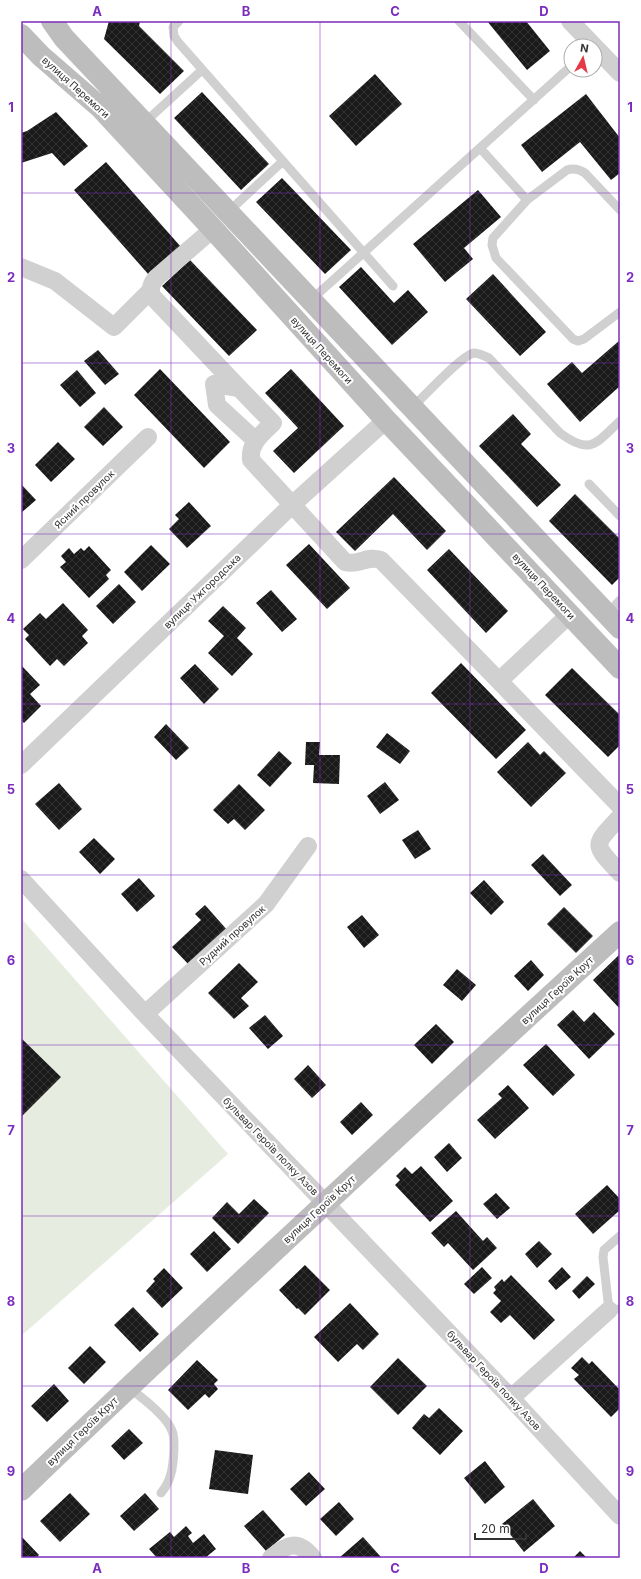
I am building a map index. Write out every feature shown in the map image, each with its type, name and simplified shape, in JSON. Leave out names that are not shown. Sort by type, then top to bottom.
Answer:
[{"type":"main road","points":[[31,55],[58,29],[144,123],[412,408],[615,614]]},
{"type":"main road","name":"вулиця Перемоги","points":[[21,35],[31,55],[102,108],[386,420],[620,668]]},
{"type":"main road","name":"вулиця Героїв Крут","points":[[21,1490],[128,1387],[325,1203],[620,932]]},
{"type":"street","points":[[570,21],[586,38]]},
{"type":"street","points":[[603,55],[620,73]]},
{"type":"street","points":[[213,229],[156,278],[151,284],[150,290],[152,296],[273,423],[255,440],[251,449],[251,460],[345,562],[352,564],[374,557],[381,560],[620,806]]},
{"type":"street","points":[[21,267],[55,281],[114,327],[150,290]]},
{"type":"street","points":[[239,388],[214,384],[217,405],[255,440]]},
{"type":"street","name":"вулиця Ужгородська","points":[[21,765],[292,505],[386,420]]},
{"type":"street","name":"Ясний провулок","points":[[21,560],[148,438]]},
{"type":"street","points":[[499,681],[570,614]]},
{"type":"street","points":[[620,817],[600,839],[599,847],[601,853],[620,872]]},
{"type":"street","name":"Рудний провулок","points":[[145,1014],[266,904],[308,846]]},
{"type":"street","name":"бульвар Героїв полку Азов","points":[[21,879],[145,1014],[511,1398],[620,1516]]},
{"type":"street","points":[[511,1398],[615,1309]]},
{"type":"street","points":[[271,1558],[281,1549],[289,1545],[300,1546],[307,1550],[313,1558]]},
{"type":"lane","points":[[179,21],[173,27],[174,36],[202,70],[393,286]]},
{"type":"lane","points":[[459,21],[534,100]]},
{"type":"lane","points":[[144,123],[202,70]]},
{"type":"lane","points":[[311,300],[563,73]]},
{"type":"lane","points":[[480,148],[527,200]]},
{"type":"lane","points":[[228,212],[283,160]]},
{"type":"lane","points":[[620,210],[585,173],[581,170],[567,170],[527,200],[493,238],[492,246],[496,258],[569,335],[578,341],[584,340],[620,312]]},
{"type":"lane","points":[[412,408],[462,360],[473,353],[481,354],[489,358],[560,433],[571,441],[581,445],[589,445],[598,442],[620,421]]},
{"type":"lane","points":[[589,484],[620,516]]},
{"type":"lane","points":[[615,1309],[603,1257],[604,1250],[620,1236]]},
{"type":"lane","points":[[128,1387],[164,1418],[173,1432],[175,1447],[171,1476],[166,1487],[161,1493]]},
{"type":"shaded area","points":[[21,918],[228,1154],[21,1336]]},
{"type":"building","points":[[109,21],[140,21],[139,26],[184,71],[160,94],[104,39]]},
{"type":"building","points":[[487,21],[526,21],[550,51],[527,70]]},
{"type":"building","points":[[375,74],[402,104],[356,146],[329,116]]},
{"type":"building","points":[[202,92],[269,164],[241,190],[174,118]]},
{"type":"building","points":[[586,94],[620,138],[620,173],[611,180],[580,142],[542,172],[521,145]]},
{"type":"building","points":[[56,112],[88,146],[64,166],[52,153],[21,163],[21,133],[27,131]]},
{"type":"building","points":[[106,162],[181,247],[149,275],[74,190]]},
{"type":"building","points":[[282,178],[351,250],[325,274],[256,202]]},
{"type":"building","points":[[478,190],[501,217],[464,248],[473,259],[445,282],[413,244]]},
{"type":"building","points":[[190,260],[257,330],[229,356],[162,286]]},
{"type":"building","points":[[361,267],[394,303],[408,290],[428,312],[392,345],[339,287]]},
{"type":"building","points":[[493,274],[546,332],[520,356],[466,299]]},
{"type":"building","points":[[620,340],[620,386],[580,422],[547,384],[572,362],[582,373]]},
{"type":"building","points":[[98,350],[119,374],[105,385],[84,361]]},
{"type":"building","points":[[160,369],[230,442],[204,468],[134,395]]},
{"type":"building","points":[[291,369],[344,426],[294,473],[273,451],[298,428],[265,393]]},
{"type":"building","points":[[77,370],[96,393],[80,407],[60,385]]},
{"type":"building","points":[[104,407],[123,427],[103,446],[84,427]]},
{"type":"building","points":[[513,414],[531,434],[521,444],[561,485],[537,507],[479,446]]},
{"type":"building","points":[[58,442],[75,459],[51,482],[35,465]]},
{"type":"building","points":[[394,477],[446,531],[427,550],[393,514],[355,551],[336,532]]},
{"type":"building","points":[[21,484],[36,500],[21,513]]},
{"type":"building","points":[[575,494],[620,539],[620,577],[612,585],[549,521]]},
{"type":"building","points":[[189,502],[211,526],[187,548],[169,529],[179,519],[175,515]]},
{"type":"building","points":[[309,544],[350,588],[327,609],[286,565]]},
{"type":"building","points":[[151,545],[170,564],[142,591],[124,572]]},
{"type":"building","points":[[89,546],[111,570],[106,575],[109,579],[89,598],[60,567],[66,562],[61,556],[69,548],[74,554],[81,548],[84,551]]},
{"type":"building","points":[[449,549],[508,611],[486,633],[427,570]]},
{"type":"building","points":[[119,584],[136,602],[113,624],[96,606]]},
{"type":"building","points":[[271,590],[297,619],[282,632],[256,603]]},
{"type":"building","points":[[63,603],[88,630],[82,636],[88,643],[64,666],[57,659],[50,666],[25,639],[29,635],[23,629],[40,613],[46,619]]},
{"type":"building","points":[[223,606],[246,628],[237,638],[253,654],[232,676],[208,653],[224,636],[208,621]]},
{"type":"building","points":[[461,663],[526,730],[496,759],[431,693]]},
{"type":"building","points":[[195,664],[219,689],[204,704],[180,678]]},
{"type":"building","points":[[21,665],[40,685],[30,694],[41,706],[24,723],[21,720]]},
{"type":"building","points":[[572,668],[620,715],[620,745],[608,757],[545,695]]},
{"type":"building","points":[[166,724],[189,748],[176,760],[154,737]]},
{"type":"building","points":[[387,733],[410,751],[400,764],[376,747]]},
{"type":"building","points":[[306,742],[320,742],[319,755],[340,755],[339,784],[313,783],[314,765],[305,765]]},
{"type":"building","points":[[528,742],[540,755],[544,751],[566,773],[531,807],[497,772]]},
{"type":"building","points":[[279,751],[292,763],[270,787],[257,775]]},
{"type":"building","points":[[385,782],[399,800],[380,814],[367,796]]},
{"type":"building","points":[[59,783],[82,809],[59,830],[35,804]]},
{"type":"building","points":[[239,784],[265,810],[245,830],[234,819],[228,824],[213,810]]},
{"type":"building","points":[[418,830],[431,849],[415,859],[402,840]]},
{"type":"building","points":[[94,838],[115,859],[100,874],[79,852]]},
{"type":"building","points":[[543,854],[572,885],[560,896],[531,865]]},
{"type":"building","points":[[139,878],[155,896],[137,912],[121,894]]},
{"type":"building","points":[[484,880],[504,902],[491,915],[470,893]]},
{"type":"building","points":[[205,905],[228,931],[189,965],[172,947],[201,920],[195,914]]},
{"type":"building","points":[[564,907],[593,936],[576,953],[547,924]]},
{"type":"building","points":[[362,915],[379,935],[364,948],[347,927]]},
{"type":"building","points":[[619,955],[620,956],[620,1009],[593,980]]},
{"type":"building","points":[[531,960],[544,975],[528,991],[514,976]]},
{"type":"building","points":[[239,963],[258,982],[241,998],[249,1006],[234,1019],[208,993]]},
{"type":"building","points":[[457,969],[476,985],[462,1001],[443,985]]},
{"type":"building","points":[[573,1010],[584,1022],[594,1012],[615,1034],[589,1059],[557,1025]]},
{"type":"building","points":[[265,1015],[283,1036],[268,1049],[249,1028]]},
{"type":"building","points":[[436,1024],[454,1042],[432,1064],[414,1045]]},
{"type":"building","points":[[21,1038],[61,1077],[21,1117]]},
{"type":"building","points":[[546,1044],[575,1075],[553,1096],[523,1065]]},
{"type":"building","points":[[308,1065],[326,1085],[312,1098],[294,1079]]},
{"type":"building","points":[[508,1085],[529,1108],[495,1139],[477,1120],[502,1098],[498,1094]]},
{"type":"building","points":[[361,1102],[373,1115],[352,1135],[340,1122]]},
{"type":"building","points":[[449,1143],[462,1158],[447,1172],[434,1157]]},
{"type":"building","points":[[421,1166],[453,1201],[430,1222],[395,1185],[400,1180],[396,1176],[405,1167],[412,1174]]},
{"type":"building","points":[[607,1185],[620,1199],[620,1210],[593,1234],[575,1214]]},
{"type":"building","points":[[496,1193],[510,1208],[497,1219],[483,1204]]},
{"type":"building","points":[[254,1199],[269,1213],[238,1244],[212,1218],[227,1202],[239,1214]]},
{"type":"building","points":[[456,1211],[483,1241],[487,1237],[497,1248],[473,1270],[448,1243],[444,1247],[431,1233]]},
{"type":"building","points":[[214,1231],[231,1249],[207,1272],[190,1254]]},
{"type":"building","points":[[539,1241],[552,1254],[537,1268],[525,1254]]},
{"type":"building","points":[[305,1265],[330,1290],[305,1315],[298,1308],[297,1309],[279,1290]]},
{"type":"building","points":[[482,1267],[492,1278],[474,1294],[464,1284]]},
{"type":"building","points":[[562,1267],[571,1277],[556,1290],[548,1281]]},
{"type":"building","points":[[164,1268],[183,1288],[162,1308],[146,1291],[155,1281],[153,1279]]},
{"type":"building","points":[[511,1275],[555,1320],[534,1340],[510,1315],[501,1323],[490,1312],[501,1301],[493,1293],[496,1290],[494,1287],[502,1279],[504,1282]]},
{"type":"building","points":[[587,1276],[595,1284],[579,1299],[572,1291]]},
{"type":"building","points":[[350,1303],[379,1334],[363,1350],[357,1344],[338,1362],[314,1337]]},
{"type":"building","points":[[133,1307],[159,1334],[140,1352],[114,1325]]},
{"type":"building","points":[[90,1346],[106,1362],[84,1384],[68,1368]]},
{"type":"building","points":[[582,1357],[589,1364],[592,1361],[620,1390],[620,1408],[611,1417],[574,1379],[579,1375],[571,1368]]},
{"type":"building","points":[[398,1358],[427,1386],[398,1415],[370,1387]]},
{"type":"building","points":[[197,1360],[218,1380],[214,1384],[218,1389],[209,1398],[205,1394],[188,1410],[168,1390]]},
{"type":"building","points":[[54,1384],[69,1401],[47,1422],[31,1406]]},
{"type":"building","points":[[439,1408],[463,1431],[440,1455],[412,1428],[424,1414],[429,1418]]},
{"type":"building","points":[[129,1429],[143,1443],[124,1460],[111,1446]]},
{"type":"building","points":[[215,1450],[253,1455],[248,1494],[209,1489]]},
{"type":"building","points":[[485,1461],[505,1487],[485,1504],[464,1478]]},
{"type":"building","points":[[309,1472],[325,1489],[306,1506],[290,1489]]},
{"type":"building","points":[[70,1493],[90,1514],[60,1542],[40,1521]]},
{"type":"building","points":[[145,1493],[159,1509],[134,1531],[120,1516]]},
{"type":"building","points":[[533,1499],[555,1526],[524,1552],[502,1524]]},
{"type":"building","points":[[339,1502],[354,1519],[336,1536],[320,1519]]},
{"type":"building","points":[[263,1510],[285,1535],[266,1551],[244,1526]]},
{"type":"building","points":[[186,1526],[192,1533],[188,1536],[193,1543],[204,1534],[216,1549],[205,1558],[157,1558],[149,1549],[170,1532],[174,1537]]},
{"type":"building","points":[[21,1536],[39,1555],[36,1558],[21,1558]]},
{"type":"building","points":[[363,1537],[381,1557],[380,1558],[339,1558]]},
{"type":"building","points":[[580,1551],[587,1558],[573,1558]]}]
